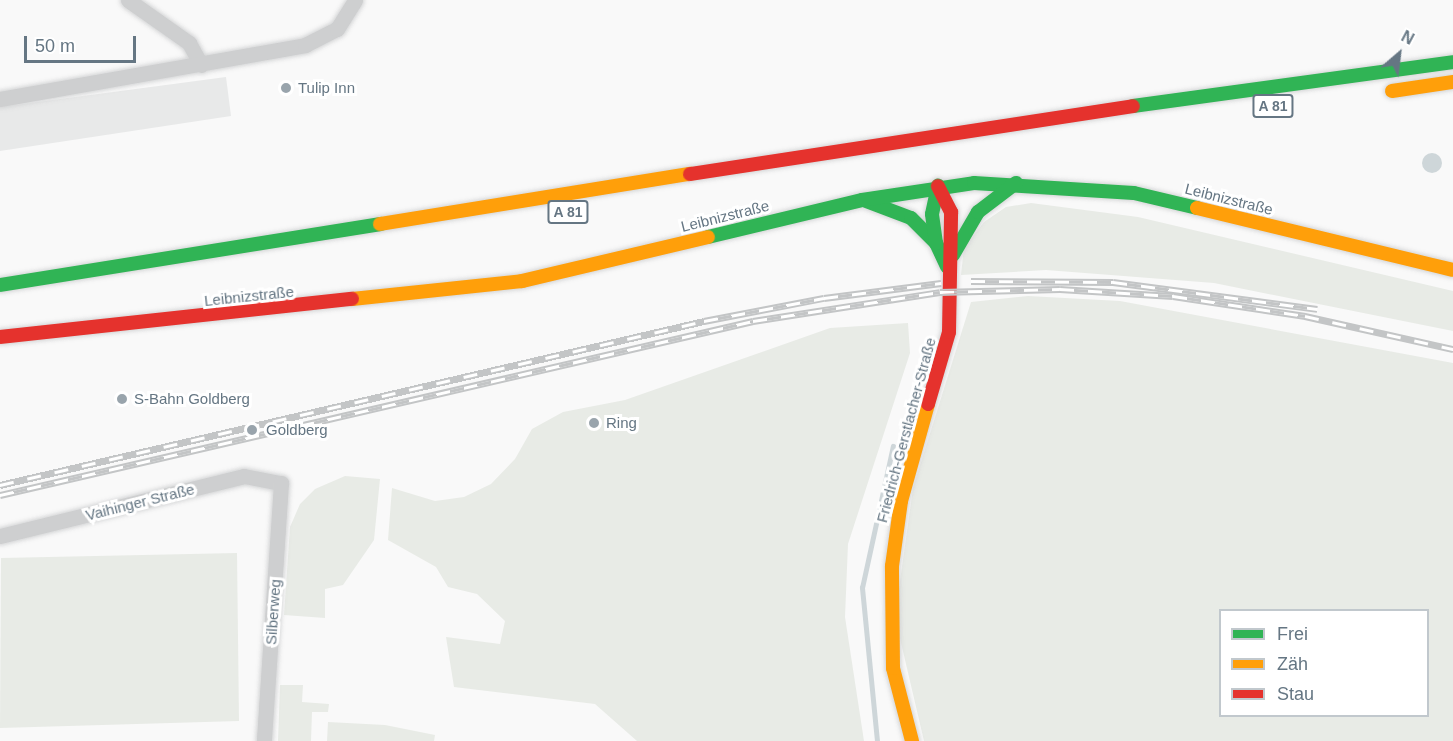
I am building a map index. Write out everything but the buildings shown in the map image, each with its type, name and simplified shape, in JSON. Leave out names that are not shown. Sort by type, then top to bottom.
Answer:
[{"type":"main road","name":"A 81","points":[[0,285],[1003,124],[1453,62]]},
{"type":"main road","points":[[1376,93],[1453,82]]},
{"type":"main road","points":[[818,171],[1101,128]]},
{"type":"main road","name":"Leibnizstraße","points":[[0,337],[522,281],[862,200],[938,186],[1016,183],[1134,193],[1453,270]]},
{"type":"main road","name":"Friedrich-Gerstlacher-Straße","points":[[948,270],[978,212],[1016,183]]},
{"type":"main road","name":"Friedrich-Gerstlacher-Straße","points":[[938,186],[932,214],[936,243],[948,270]]},
{"type":"main road","name":"Friedrich-Gerstlacher-Straße","points":[[912,741],[893,668],[892,566],[901,501],[944,363],[951,212],[938,186]]},
{"type":"main road","name":"Friedrich-Gerstlacher-Straße","points":[[862,200],[910,218],[936,243]]},
{"type":"street","points":[[128,0],[189,43],[201,64]]},
{"type":"street","points":[[0,99],[201,64],[328,37],[355,0]]},
{"type":"street","name":"Vaihinger Straße","points":[[0,537],[244,476],[280,483]]},
{"type":"street","name":"Silberweg","points":[[264,741],[280,483]]},
{"type":"shaded area","points":[[226,77],[231,116],[0,151],[0,107]]},
{"type":"shaded area","points":[[1432,153],[1439,156],[1442,163],[1439,170],[1432,173],[1425,170],[1422,163],[1425,156]]},
{"type":"shaded area","points":[[1031,203],[1138,217],[1453,291],[1453,331],[1214,283],[1046,270],[961,275],[964,248],[984,222],[1006,207]]},
{"type":"shaded area","points":[[1028,296],[1120,301],[1453,363],[1453,741],[924,741],[895,617],[913,488],[971,302]]},
{"type":"shaded area","points":[[908,323],[910,353],[848,544],[845,617],[864,741],[637,741],[595,704],[454,687],[446,637],[500,644],[505,621],[477,594],[448,587],[436,567],[388,540],[392,488],[435,501],[464,497],[491,484],[515,459],[532,429],[563,412],[625,400],[830,328]]},
{"type":"shaded area","points":[[345,476],[380,479],[374,540],[343,585],[325,589],[325,618],[284,615],[290,527],[300,504],[315,489]]},
{"type":"shaded area","points":[[237,553],[239,721],[0,728],[1,558]]},
{"type":"shaded area","points":[[280,685],[303,685],[302,702],[329,704],[328,712],[312,712],[311,741],[278,741]]},
{"type":"shaded area","points":[[328,722],[385,725],[435,735],[434,741],[327,741]]},
{"type":"waterway","points":[[877,741],[862,588],[893,446]]},
{"type":"railway","points":[[971,281],[1113,282],[1317,309]]},
{"type":"railway","points":[[0,485],[704,321],[824,298],[941,283]]},
{"type":"railway","points":[[0,495],[753,321],[940,292],[1060,289],[1173,296],[1305,316],[1453,349]]},
{"type":"traffic: fast","points":[[1133,106],[1453,62]]},
{"type":"traffic: fast","points":[[708,237],[862,200],[974,183],[1134,193],[1197,208]]},
{"type":"traffic: fast","points":[[953,255],[978,212],[1016,183]]},
{"type":"traffic: fast","points":[[936,243],[932,214],[938,186]]},
{"type":"traffic: fast","points":[[866,201],[911,218],[936,243],[947,267]]},
{"type":"traffic: fast","points":[[0,285],[380,224]]},
{"type":"traffic: slow","points":[[1392,91],[1453,82]]},
{"type":"traffic: slow","points":[[380,224],[690,174]]},
{"type":"traffic: slow","points":[[1197,208],[1453,270]]},
{"type":"traffic: slow","points":[[352,299],[522,281],[708,237]]},
{"type":"traffic: slow","points":[[912,741],[893,668],[892,566],[901,501],[928,404]]},
{"type":"traffic: jam","points":[[690,174],[1133,106]]},
{"type":"traffic: jam","points":[[928,404],[949,332],[951,212],[938,186]]},
{"type":"traffic: jam","points":[[0,337],[352,299]]},
{"type":"place","name":"Tulip Inn","points":[[286,88]]},
{"type":"place","name":"S-Bahn Goldberg","points":[[122,399]]},
{"type":"place","name":"Ring","points":[[594,423]]},
{"type":"place","name":"Goldberg","points":[[252,430]]}]
